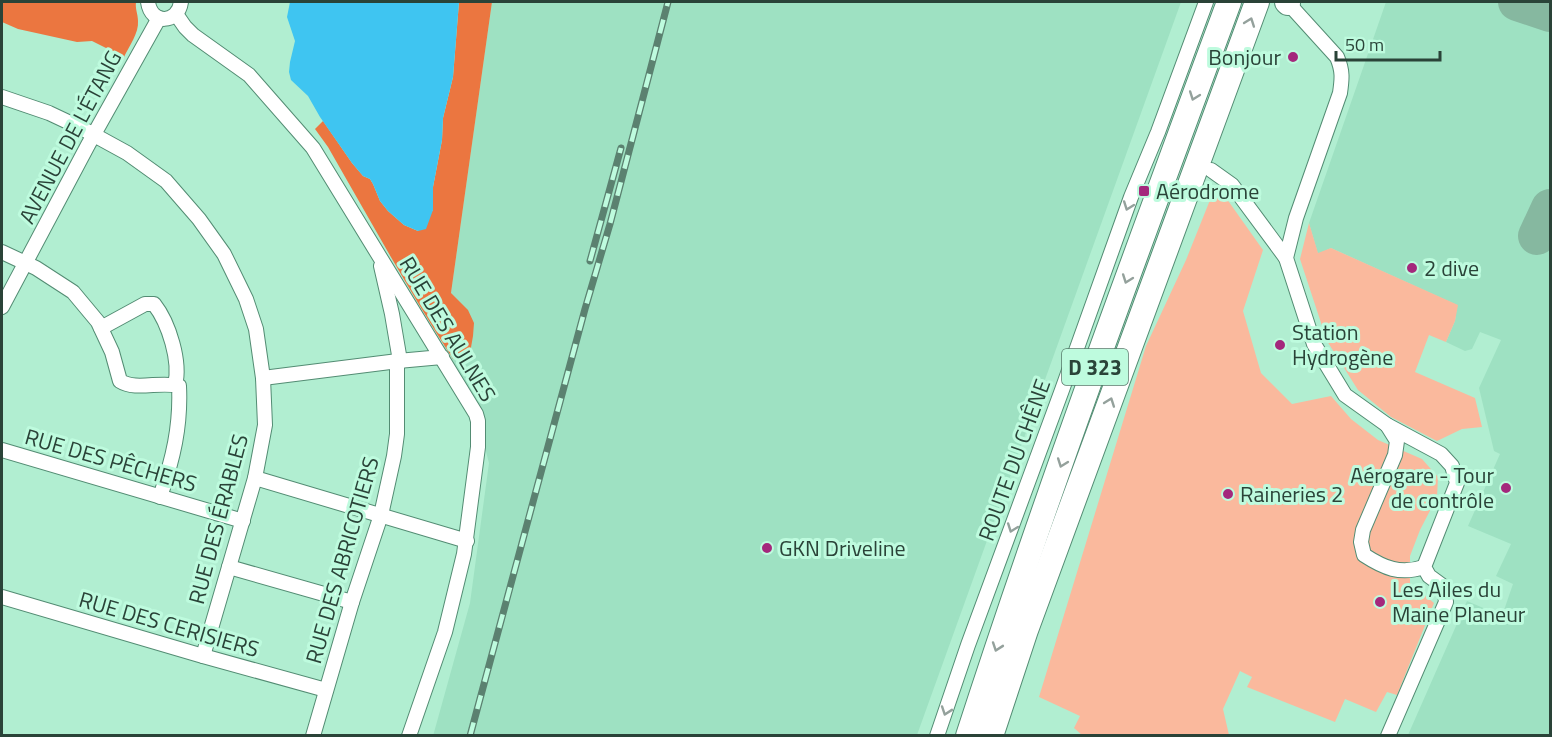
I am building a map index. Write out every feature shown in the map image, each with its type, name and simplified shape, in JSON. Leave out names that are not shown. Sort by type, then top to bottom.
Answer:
[{"type":"highway","name":"D 323","points":[[968,735],[1128,275],[1229,2]]},
{"type":"highway","name":"D 323","points":[[991,735],[1029,621],[1257,2]]},
{"type":"highway","points":[[1135,334],[1181,241],[1211,170]]},
{"type":"street","points":[[148,2],[151,11],[159,18],[168,19],[179,8]]},
{"type":"street","name":"ROUTE DU CHÊNE","points":[[937,735],[1131,197],[1158,132],[1206,2]]},
{"type":"street","points":[[1286,258],[1296,218],[1336,107],[1342,80],[1342,68],[1337,57],[1287,2]]},
{"type":"street","name":"RUE DES AULNES","points":[[179,8],[185,27],[249,75],[313,148],[468,400],[478,421],[478,447],[467,541],[445,632],[410,735]]},
{"type":"street","name":"AVENUE DE L'ÉTANG","points":[[2,307],[159,18]]},
{"type":"street","name":"RUE DES ÉRABLES","points":[[2,97],[49,113],[94,135],[127,153],[166,181],[199,219],[224,254],[246,299],[256,329],[263,378],[265,425],[255,478],[202,656]]},
{"type":"street","points":[[1211,170],[1232,185],[1286,258],[1314,344],[1345,395],[1387,425],[1442,454],[1452,466],[1457,483],[1424,567]]},
{"type":"street","points":[[2,252],[26,263],[73,292],[98,322],[112,352],[120,381],[127,385],[170,384],[179,386],[180,410],[177,434],[160,497]]},
{"type":"street","name":"RUE DES ABRICOTIERS","points":[[313,735],[352,602],[381,515],[391,477],[398,434],[397,368],[399,355],[378,252]]},
{"type":"street","points":[[101,328],[145,304],[154,304],[164,321],[176,360],[178,374],[176,385]]},
{"type":"street","points":[[263,378],[441,357]]},
{"type":"street","points":[[1387,425],[1397,441],[1395,455],[1363,530],[1361,542],[1364,555],[1379,565],[1400,571],[1424,567]]},
{"type":"street","name":"RUE DES PÊCHERS","points":[[2,450],[243,521]]},
{"type":"street","points":[[255,478],[467,541]]},
{"type":"street","points":[[229,567],[352,602]]},
{"type":"street","points":[[1388,735],[1446,602],[1444,587],[1429,576],[1424,567]]},
{"type":"street","name":"RUE DES CERISIERS","points":[[2,597],[326,690]]},
{"type":"shaded area","points":[[2,2],[136,2],[138,26],[124,57],[92,41],[77,42],[18,29],[2,22]]},
{"type":"shaded area","points":[[459,2],[492,2],[451,293],[468,310],[474,323],[470,353],[463,360],[453,359],[436,333],[328,147],[315,129],[323,121],[352,163],[363,176],[370,179],[380,201],[388,211],[404,225],[418,231],[433,210],[433,187],[442,140],[443,118],[453,77]]},
{"type":"shaded area","points":[[492,2],[1181,2],[917,735],[433,736],[470,603],[489,463],[476,414],[442,357]]},
{"type":"shaded area","points":[[1386,2],[1550,2],[1550,735],[1408,735],[1467,601],[1502,616],[1513,584],[1496,576],[1511,544],[1468,526],[1500,454],[1494,451],[1479,388],[1501,340],[1480,332],[1472,349],[1465,351],[1446,342],[1455,321],[1457,305],[1331,248],[1318,254],[1309,223]]},
{"type":"shaded area","name":"Raineries 2","points":[[1219,193],[1229,202],[1263,250],[1243,311],[1261,373],[1292,404],[1331,396],[1351,419],[1378,440],[1422,459],[1438,477],[1437,497],[1410,556],[1410,583],[1434,603],[1397,695],[1387,692],[1376,712],[1345,699],[1335,722],[1247,687],[1252,677],[1240,671],[1223,709],[1229,735],[1082,735],[1074,728],[1080,716],[1039,697],[1146,346],[1186,260],[1212,195]]},
{"type":"shaded area","points":[[1309,223],[1318,253],[1331,248],[1458,305],[1455,321],[1446,342],[1429,335],[1415,372],[1475,398],[1482,427],[1462,429],[1437,441],[1391,417],[1358,390],[1327,341],[1300,259]]},
{"type":"water","points":[[290,2],[459,2],[453,77],[443,118],[442,140],[433,187],[433,210],[426,229],[418,231],[404,225],[388,211],[380,201],[370,179],[363,176],[352,163],[308,96],[291,80],[290,62],[295,41],[287,17]]},
{"type":"taxiway","points":[[1517,2],[1550,13]]},
{"type":"taxiway","points":[[1537,236],[1550,208]]},
{"type":"railway","points":[[470,736],[610,224],[668,2]]},
{"type":"railway","points":[[590,261],[621,148]]},
{"type":"place","name":"Bonjour","points":[[1293,57]]},
{"type":"place","name":"Aérodrome","points":[[1144,191]]},
{"type":"place","name":"2 dive","points":[[1412,268]]},
{"type":"place","name":"Station Hydrogène","points":[[1280,345]]},
{"type":"place","name":"Aérogare - Tour de contrôle","points":[[1506,488]]},
{"type":"place","name":"Raineries 2","points":[[1228,494]]},
{"type":"place","name":"GKN Driveline","points":[[767,548]]},
{"type":"place","name":"Les Ailes du Maine Planeur","points":[[1380,602]]}]
